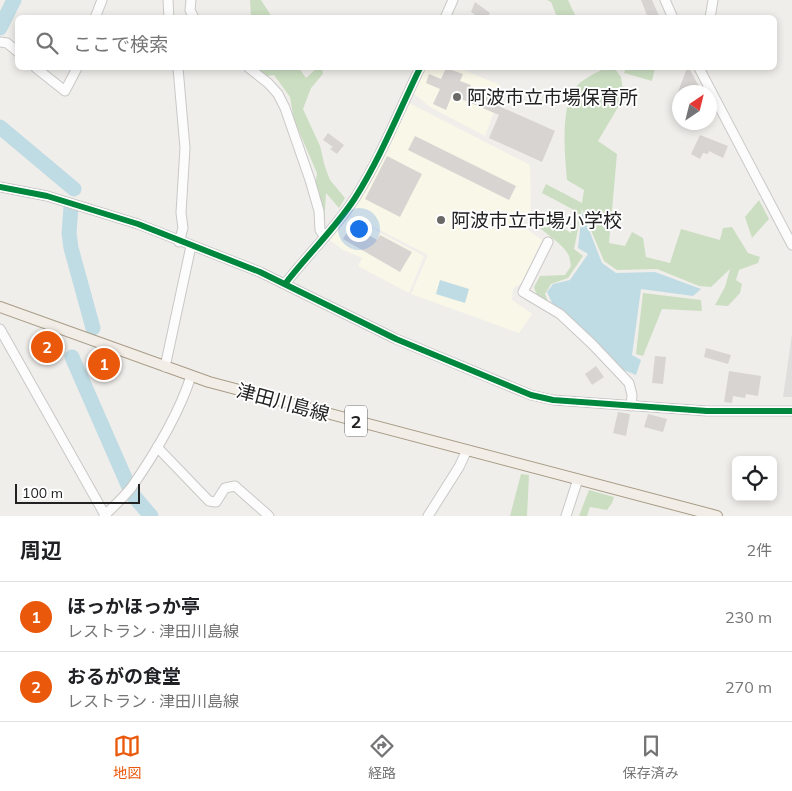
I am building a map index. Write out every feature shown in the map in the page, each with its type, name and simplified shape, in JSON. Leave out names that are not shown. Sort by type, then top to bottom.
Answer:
[{"type":"main road","name":"津田川島線","points":[[0,307],[165,367],[218,384],[717,516]]},
{"type":"street","points":[[96,15],[102,0]]},
{"type":"street","points":[[168,0],[169,15]]},
{"type":"street","points":[[191,0],[190,10],[192,15]]},
{"type":"street","points":[[446,15],[453,0]]},
{"type":"street","points":[[665,0],[672,15]]},
{"type":"street","points":[[710,15],[713,0]]},
{"type":"street","points":[[0,42],[6,43],[15,50]]},
{"type":"street","points":[[38,70],[65,92],[76,70]]},
{"type":"street","points":[[178,70],[185,148],[181,213],[183,228],[179,242]]},
{"type":"street","points":[[252,70],[278,94],[310,180],[319,211],[320,230],[324,236]]},
{"type":"street","points":[[285,284],[343,215],[367,177],[419,70]]},
{"type":"street","points":[[700,70],[792,245]]},
{"type":"street","points":[[0,187],[47,196],[138,224],[179,242],[260,272],[396,339],[531,395],[553,400],[707,411],[792,411]]},
{"type":"street","points":[[548,242],[524,292],[560,314],[629,383],[632,395],[631,406]]},
{"type":"street","points":[[165,367],[191,246]]},
{"type":"street","points":[[0,329],[107,515],[129,490],[157,447],[185,393],[191,376]]},
{"type":"street","points":[[157,447],[209,501],[216,502],[225,488],[235,486],[269,516]]},
{"type":"street","points":[[428,516],[459,467],[467,450]]},
{"type":"street","points":[[566,516],[578,480]]},
{"type":"shaded area","name":"阿波市立市場保育所","points":[[424,70],[464,70],[500,85],[494,102],[497,104],[485,136],[430,107],[412,92]]},
{"type":"shaded area","name":"阿波市立市場小学校","points":[[409,103],[530,165],[531,217],[521,216],[521,222],[524,227],[542,240],[522,282],[513,289],[512,300],[532,314],[519,333],[411,294],[428,255],[351,215],[400,116]]},
{"type":"shaded area","points":[[350,217],[424,256],[409,293],[358,266],[362,258],[343,250],[330,240]]},
{"type":"shaded area","points":[[792,334],[792,397],[783,397]]},
{"type":"green space","points":[[250,0],[261,0],[271,15],[251,15]]},
{"type":"green space","points":[[547,0],[568,0],[575,15],[556,15],[551,2]]},
{"type":"green space","points":[[257,70],[300,70],[306,78],[315,70],[322,70],[323,74],[311,88],[303,109],[320,146],[330,180],[345,198],[339,208],[326,193],[324,226],[315,186],[317,173],[294,120],[290,97],[274,75],[266,76]]},
{"type":"green space","points":[[601,70],[616,70],[621,77],[624,97],[598,141],[617,154],[609,243],[625,246],[632,232],[643,238],[646,257],[670,263],[681,229],[720,240],[723,228],[732,227],[748,253],[760,257],[758,263],[739,270],[736,280],[742,284],[740,293],[728,306],[715,305],[725,287],[730,269],[711,287],[699,286],[657,269],[617,270],[604,261],[582,209],[574,249],[583,256],[568,278],[551,284],[545,294],[549,304],[537,296],[534,287],[540,276],[565,275],[571,266],[569,255],[565,249],[533,221],[539,213],[571,233],[574,210],[542,193],[546,184],[582,203],[584,190],[567,180],[565,120],[570,97],[575,88],[588,77]]},
{"type":"green space","points":[[625,70],[655,70],[652,81],[624,73]]},
{"type":"green space","points":[[759,200],[769,219],[752,238],[745,217]]},
{"type":"green space","points":[[643,293],[701,300],[702,311],[662,309],[643,356],[636,354]]},
{"type":"green space","points":[[521,474],[529,475],[527,516],[510,516]]},
{"type":"green space","points":[[589,490],[614,497],[612,503],[607,510],[590,507],[587,516],[579,516]]},
{"type":"water","points":[[582,212],[602,263],[616,273],[655,272],[701,289],[693,296],[641,289],[632,355],[641,360],[636,375],[621,369],[594,340],[552,303],[547,292],[553,284],[570,280],[588,254],[578,248]]},
{"type":"water","points":[[440,280],[469,289],[465,303],[436,294]]},
{"type":"building","points":[[641,0],[652,0],[659,15],[647,15]]},
{"type":"building","points":[[475,2],[490,13],[489,15],[475,15],[471,12]]},
{"type":"building","points":[[445,70],[463,74],[460,81],[471,85],[469,90],[494,100],[492,103],[555,131],[542,162],[489,138],[499,115],[452,95],[446,110],[433,104],[440,89],[426,83],[429,74],[441,79]]},
{"type":"building","points":[[686,70],[690,70],[698,85],[681,85]]},
{"type":"building","points":[[328,133],[344,145],[337,154],[330,149],[333,147],[323,140]]},
{"type":"building","points":[[700,135],[728,146],[723,158],[709,151],[708,154],[703,153],[700,159],[691,154]]},
{"type":"building","points":[[415,136],[516,186],[509,200],[408,150]]},
{"type":"building","points":[[387,156],[422,174],[400,217],[365,199]]},
{"type":"building","points":[[353,222],[362,227],[360,230],[377,240],[380,235],[412,252],[400,272],[343,239]]},
{"type":"building","points":[[40,335],[57,345],[51,354],[44,350],[36,341]]},
{"type":"building","points":[[706,348],[731,355],[728,364],[704,357]]},
{"type":"building","points":[[655,356],[666,357],[663,384],[652,383]]},
{"type":"building","points":[[596,366],[604,377],[592,385],[585,374]]},
{"type":"building","points":[[729,371],[761,376],[758,396],[746,394],[745,398],[733,396],[732,403],[724,402]]},
{"type":"building","points":[[618,412],[630,414],[626,436],[613,433]]},
{"type":"building","points":[[648,414],[667,419],[663,432],[644,427]]},
{"type":"waterway","points":[[0,28],[14,0]]},
{"type":"waterway","points":[[0,127],[74,189]]},
{"type":"waterway","points":[[71,207],[69,233],[71,248],[93,328]]},
{"type":"waterway","points":[[72,357],[132,494],[151,516]]},
{"type":"cycle path","points":[[285,284],[355,198],[381,150],[419,70]]},
{"type":"cycle path","points":[[0,187],[47,196],[138,224],[260,272],[396,339],[531,395],[553,400],[707,411],[792,411]]},
{"type":"place","name":"阿波市立市場保育所","points":[[457,97]]},
{"type":"place","name":"阿波市立市場小学校","points":[[441,220]]},
{"type":"place","name":"おるがの食堂","points":[[47,347]]},
{"type":"place","name":"ほっかほっか亭","points":[[104,364]]}]
